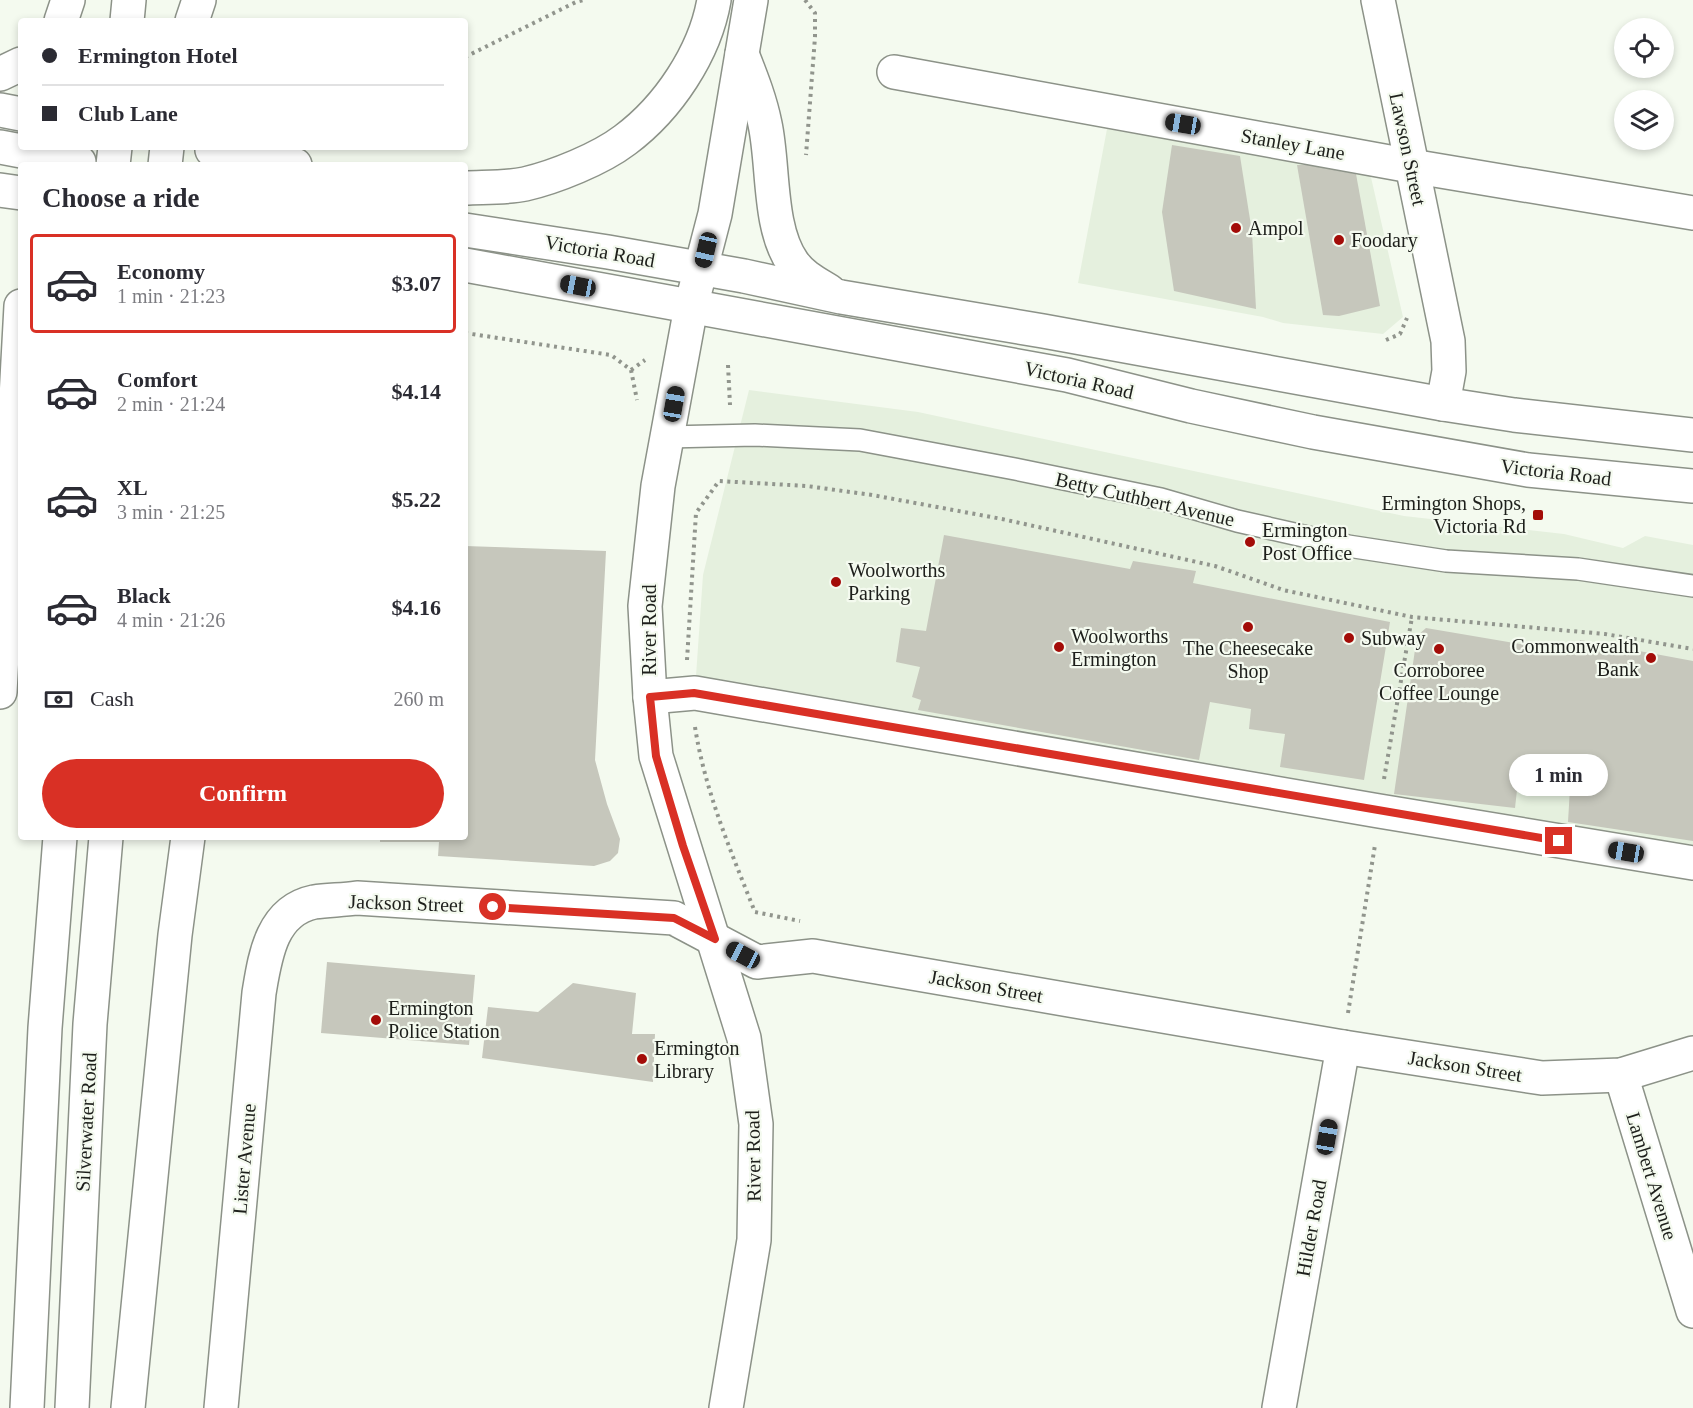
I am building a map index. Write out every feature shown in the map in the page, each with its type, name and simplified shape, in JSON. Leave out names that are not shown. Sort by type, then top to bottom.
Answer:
[{"type":"main road","points":[[62,18],[68,0]]},
{"type":"main road","points":[[127,18],[129,0]]},
{"type":"main road","points":[[181,18],[184,0]]},
{"type":"main road","points":[[193,18],[199,0]]},
{"type":"main road","points":[[468,188],[524,184],[577,167],[625,141],[663,104],[692,64],[711,18],[714,0]]},
{"type":"main road","name":"River Road","points":[[726,1408],[754,1240],[756,1124],[744,1038],[715,939],[683,846],[656,756],[645,606],[658,486],[691,307],[715,214],[751,0]]},
{"type":"main road","name":"Lawson Street","points":[[1378,0],[1448,341],[1449,371],[1443,404]]},
{"type":"main road","points":[[742,53],[756,89],[765,125],[777,221],[784,248],[794,265],[811,281],[841,297]]},
{"type":"main road","points":[[0,74],[18,65]]},
{"type":"main road","name":"Stanley Lane","points":[[894,72],[1411,166],[1693,213]]},
{"type":"main road","points":[[0,110],[18,113]]},
{"type":"main road","points":[[0,147],[44,160],[79,162]]},
{"type":"main road","points":[[212,150],[278,162]]},
{"type":"main road","points":[[0,190],[18,193]]},
{"type":"main road","name":"Victoria Road","points":[[468,230],[701,269],[841,297],[1043,331],[1443,404],[1514,415],[1693,435]]},
{"type":"main road","name":"Victoria Road","points":[[468,267],[1068,375],[1191,406],[1325,434],[1528,470],[1693,486]]},
{"type":"main road","points":[[0,692],[18,358]]},
{"type":"main road","points":[[0,392],[13,444]]},
{"type":"main road","points":[[650,697],[688,683],[1693,863]]},
{"type":"main road","points":[[27,1408],[45,1028],[60,840]]},
{"type":"main road","name":"Silverwater Road","points":[[72,1408],[90,1024],[106,840]]},
{"type":"main road","points":[[128,1408],[175,935],[188,840]]},
{"type":"main road","name":"Jackson Street","points":[[285,916],[313,903],[357,898],[674,918],[757,962],[813,956],[1345,1034],[1542,1078],[1621,1075],[1693,1053]]},
{"type":"main road","name":"Lister Avenue","points":[[221,1408],[259,993],[267,949],[285,916]]},
{"type":"main road","name":"Hilder Road","points":[[1279,1408],[1345,1034]]},
{"type":"main road","name":"Lambert Avenue","points":[[1621,1075],[1693,1311]]},
{"type":"lane","name":"Betty Cuthbert Avenue","points":[[667,437],[755,435],[860,440],[1161,499],[1237,521],[1348,546],[1446,561],[1578,569],[1693,586]]},
{"type":"path","points":[[468,56],[584,0]]},
{"type":"path","points":[[805,0],[815,13],[806,159]]},
{"type":"path","points":[[1386,340],[1400,334],[1410,310]]},
{"type":"path","points":[[468,333],[611,355],[632,370],[637,400]]},
{"type":"path","points":[[632,370],[647,358]]},
{"type":"path","points":[[728,366],[730,405]]},
{"type":"path","points":[[755,912],[721,826],[698,748],[688,683],[696,513],[719,481],[807,486],[896,498],[1215,566],[1283,590],[1412,617],[1605,634],[1693,649]]},
{"type":"path","points":[[1383,782],[1412,617]]},
{"type":"path","points":[[1345,1034],[1376,839]]},
{"type":"shaded area","name":"Ampol","points":[[1107,129],[1370,173],[1403,317],[1383,334],[1283,323],[1263,317],[1078,283]]},
{"type":"shaded area","points":[[749,390],[918,412],[1404,516],[1564,534],[1623,548],[1645,536],[1693,545],[1693,847],[696,676],[703,575]]},
{"type":"building","points":[[1172,145],[1240,156],[1252,232],[1256,309],[1174,291],[1162,212]]},
{"type":"building","name":"Foodary","points":[[1297,165],[1356,174],[1380,306],[1339,316],[1323,315]]},
{"type":"building","name":"Woolworths Ermington","points":[[944,535],[1130,569],[1133,561],[1196,571],[1193,583],[1390,622],[1364,780],[1280,767],[1285,734],[1249,729],[1251,709],[1210,702],[1199,760],[918,710],[921,700],[912,697],[920,667],[896,662],[901,628],[926,631]]},
{"type":"building","points":[[468,546],[606,551],[595,760],[607,804],[620,839],[618,853],[610,861],[594,866],[438,856],[439,842],[380,842],[380,840],[468,840]]},
{"type":"building","points":[[1426,628],[1579,654],[1580,640],[1693,661],[1693,841],[1568,822],[1571,771],[1520,763],[1515,808],[1394,794],[1417,636]]},
{"type":"building","points":[[327,962],[475,975],[469,1045],[321,1033]]},
{"type":"building","points":[[573,983],[636,993],[632,1034],[655,1034],[653,1082],[482,1058],[488,1007],[538,1012]]},
{"type":"place","name":"Ampol","points":[[1236,228]]},
{"type":"place","name":"Foodary","points":[[1339,240]]},
{"type":"place","name":"Ermington Shops, Victoria Rd","points":[[1538,515]]},
{"type":"place","name":"Ermington Post Office","points":[[1250,542]]},
{"type":"place","name":"Woolworths Parking","points":[[836,582]]},
{"type":"place","name":"The Cheesecake Shop","points":[[1248,627]]},
{"type":"place","name":"Subway","points":[[1349,638]]},
{"type":"place","name":"Woolworths Ermington","points":[[1059,647]]},
{"type":"place","name":"Corroboree Coffee Lounge","points":[[1439,649]]},
{"type":"place","name":"Commonwealth Bank","points":[[1651,658]]},
{"type":"place","name":"Ermington Police Station","points":[[376,1020]]},
{"type":"place","name":"Ermington Library","points":[[642,1059]]},
{"type":"route","points":[[493,907],[674,918],[715,939],[683,846],[656,756],[650,697],[694,693],[1559,841]]}]
